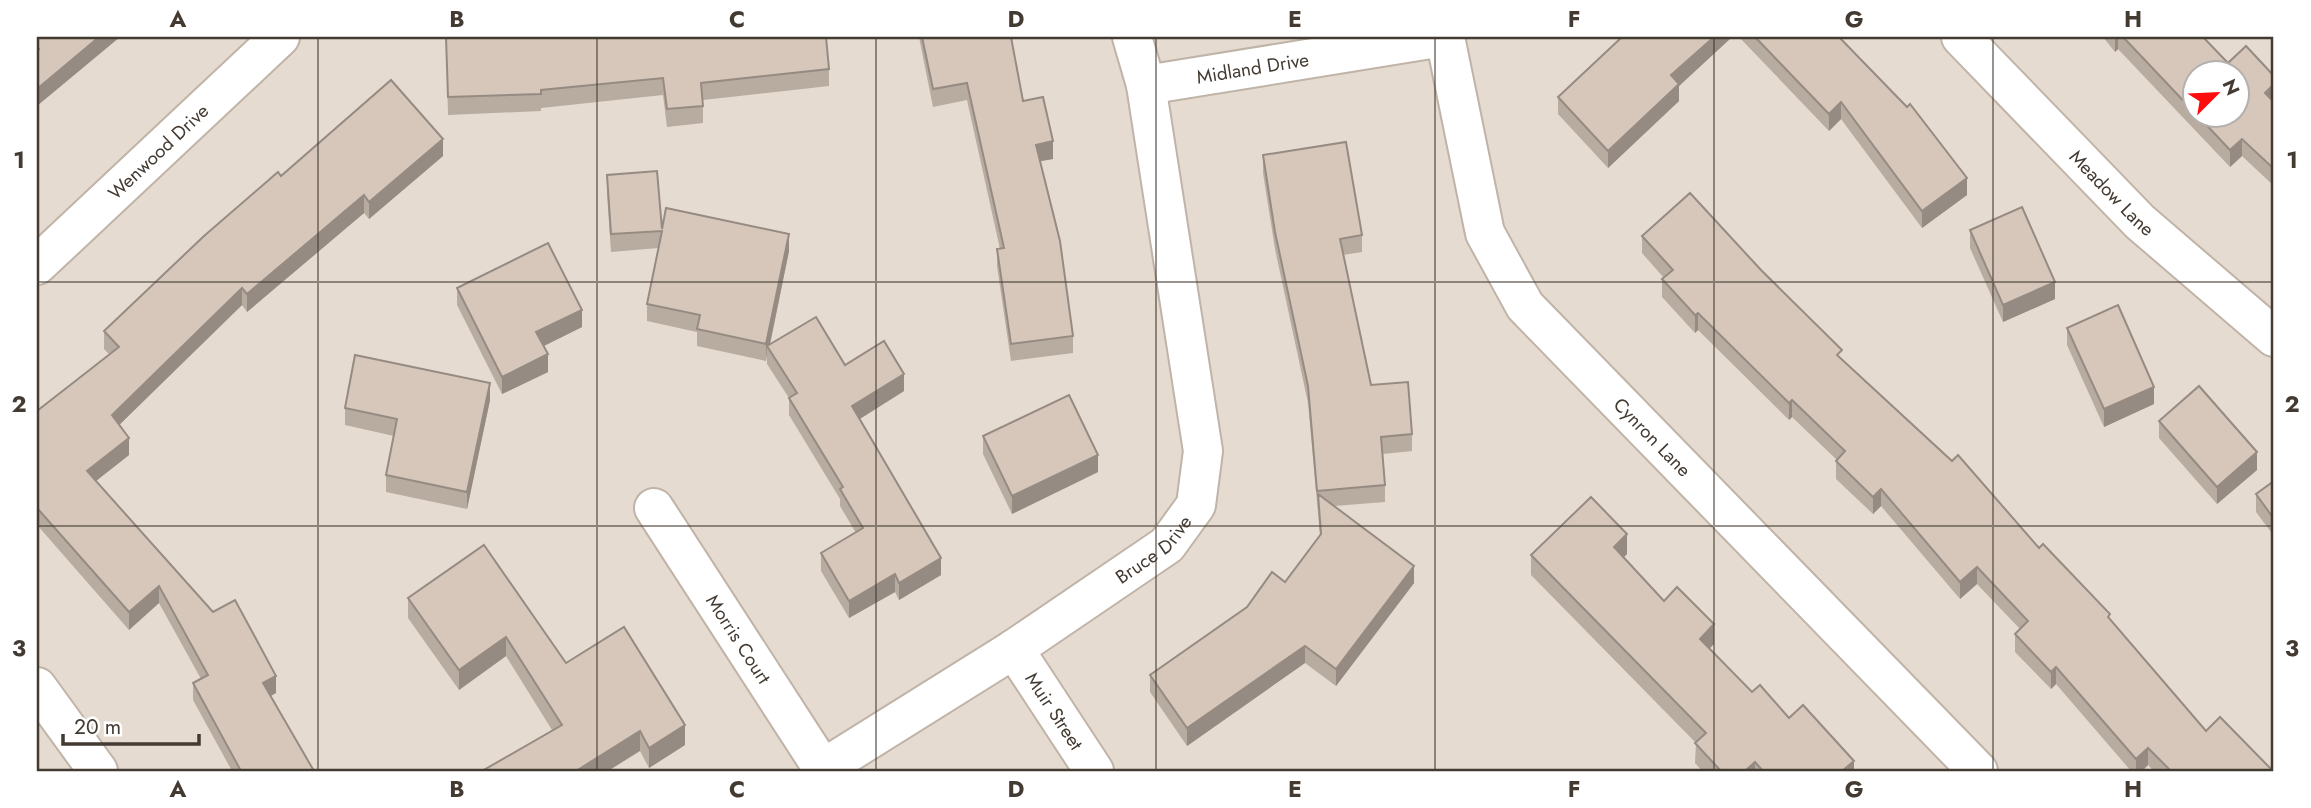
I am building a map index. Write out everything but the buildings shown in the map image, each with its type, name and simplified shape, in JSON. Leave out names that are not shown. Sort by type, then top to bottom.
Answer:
[{"type":"street","name":"Wenwood Drive","points":[[37,265],[280,37]]},
{"type":"street","points":[[1132,37],[1146,85]]},
{"type":"street","name":"Midland Drive","points":[[1146,85],[1444,37]]},
{"type":"street","name":"Cynron Lane","points":[[1444,37],[1485,233],[1525,306],[1978,771]]},
{"type":"street","name":"Meadow Lane","points":[[1961,37],[2140,222],[2274,337]]},
{"type":"street","name":"Bruce Drive","points":[[821,770],[1014,649],[1167,545],[1196,505],[1203,451],[1146,85]]},
{"type":"street","name":"Morris Court","points":[[654,508],[821,770]]},
{"type":"street","name":"Muir Street","points":[[1014,649],[1094,771]]},
{"type":"street","points":[[37,687],[98,771]]},
{"type":"shaded area","points":[[37,37],[2274,37],[2274,771],[37,771]]}]
